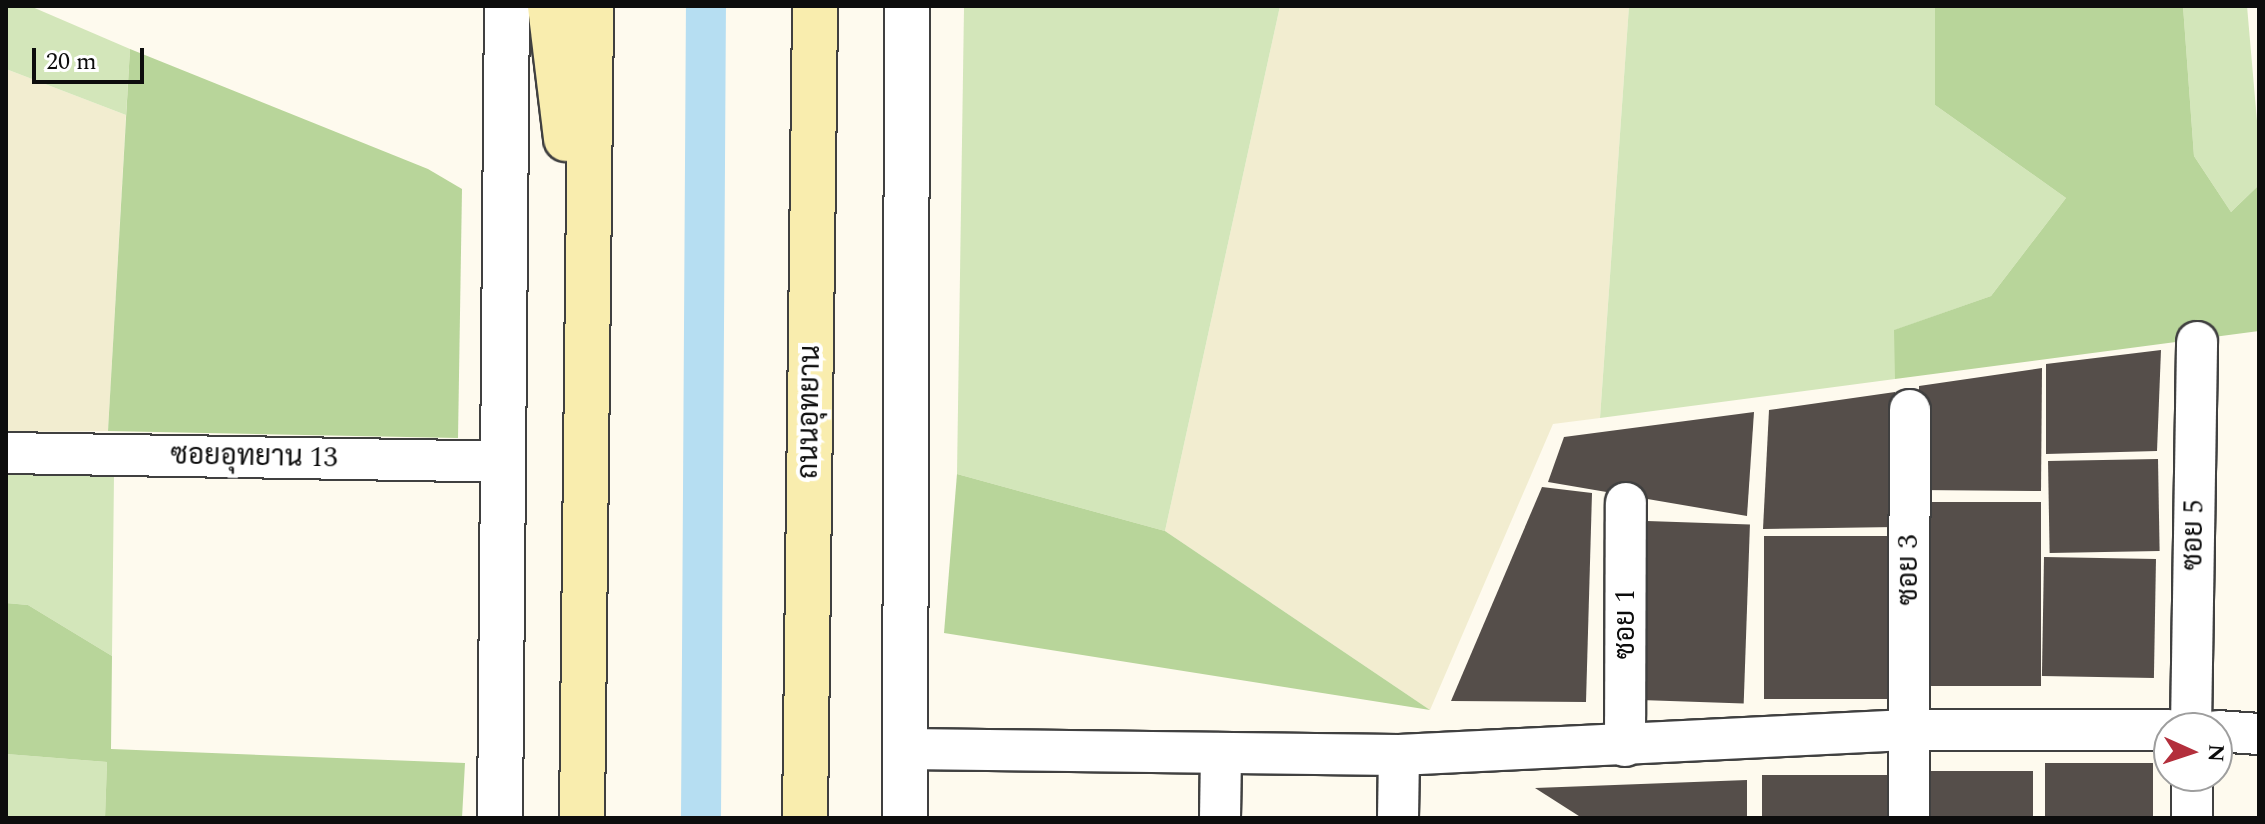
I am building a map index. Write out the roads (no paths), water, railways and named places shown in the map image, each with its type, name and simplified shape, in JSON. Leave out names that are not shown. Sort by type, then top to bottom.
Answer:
[{"type":"main road","points":[[550,6],[572,182],[587,396]]},
{"type":"main road","points":[[582,818],[591,6]]},
{"type":"main road","name":"ถนนอุทยาน","points":[[805,818],[815,6]]},
{"type":"street","points":[[500,818],[507,6]]},
{"type":"street","points":[[905,818],[907,6]]},
{"type":"street","name":"ซอย 5","points":[[2191,712],[2197,342]]},
{"type":"street","name":"ซอย 3","points":[[1909,818],[1910,410]]},
{"type":"street","name":"ซอยอุทยาน 13","points":[[6,453],[503,462]]},
{"type":"street","name":"ซอย 1","points":[[1625,746],[1626,503]]},
{"type":"street","points":[[906,749],[1399,755],[1908,730],[2153,730]]},
{"type":"street","points":[[2233,732],[2259,734]]},
{"type":"street","points":[[1220,818],[1221,753]]},
{"type":"street","points":[[1398,818],[1399,755]]},
{"type":"street","points":[[2192,792],[2192,818]]},
{"type":"waterway","points":[[701,818],[706,6]]}]
